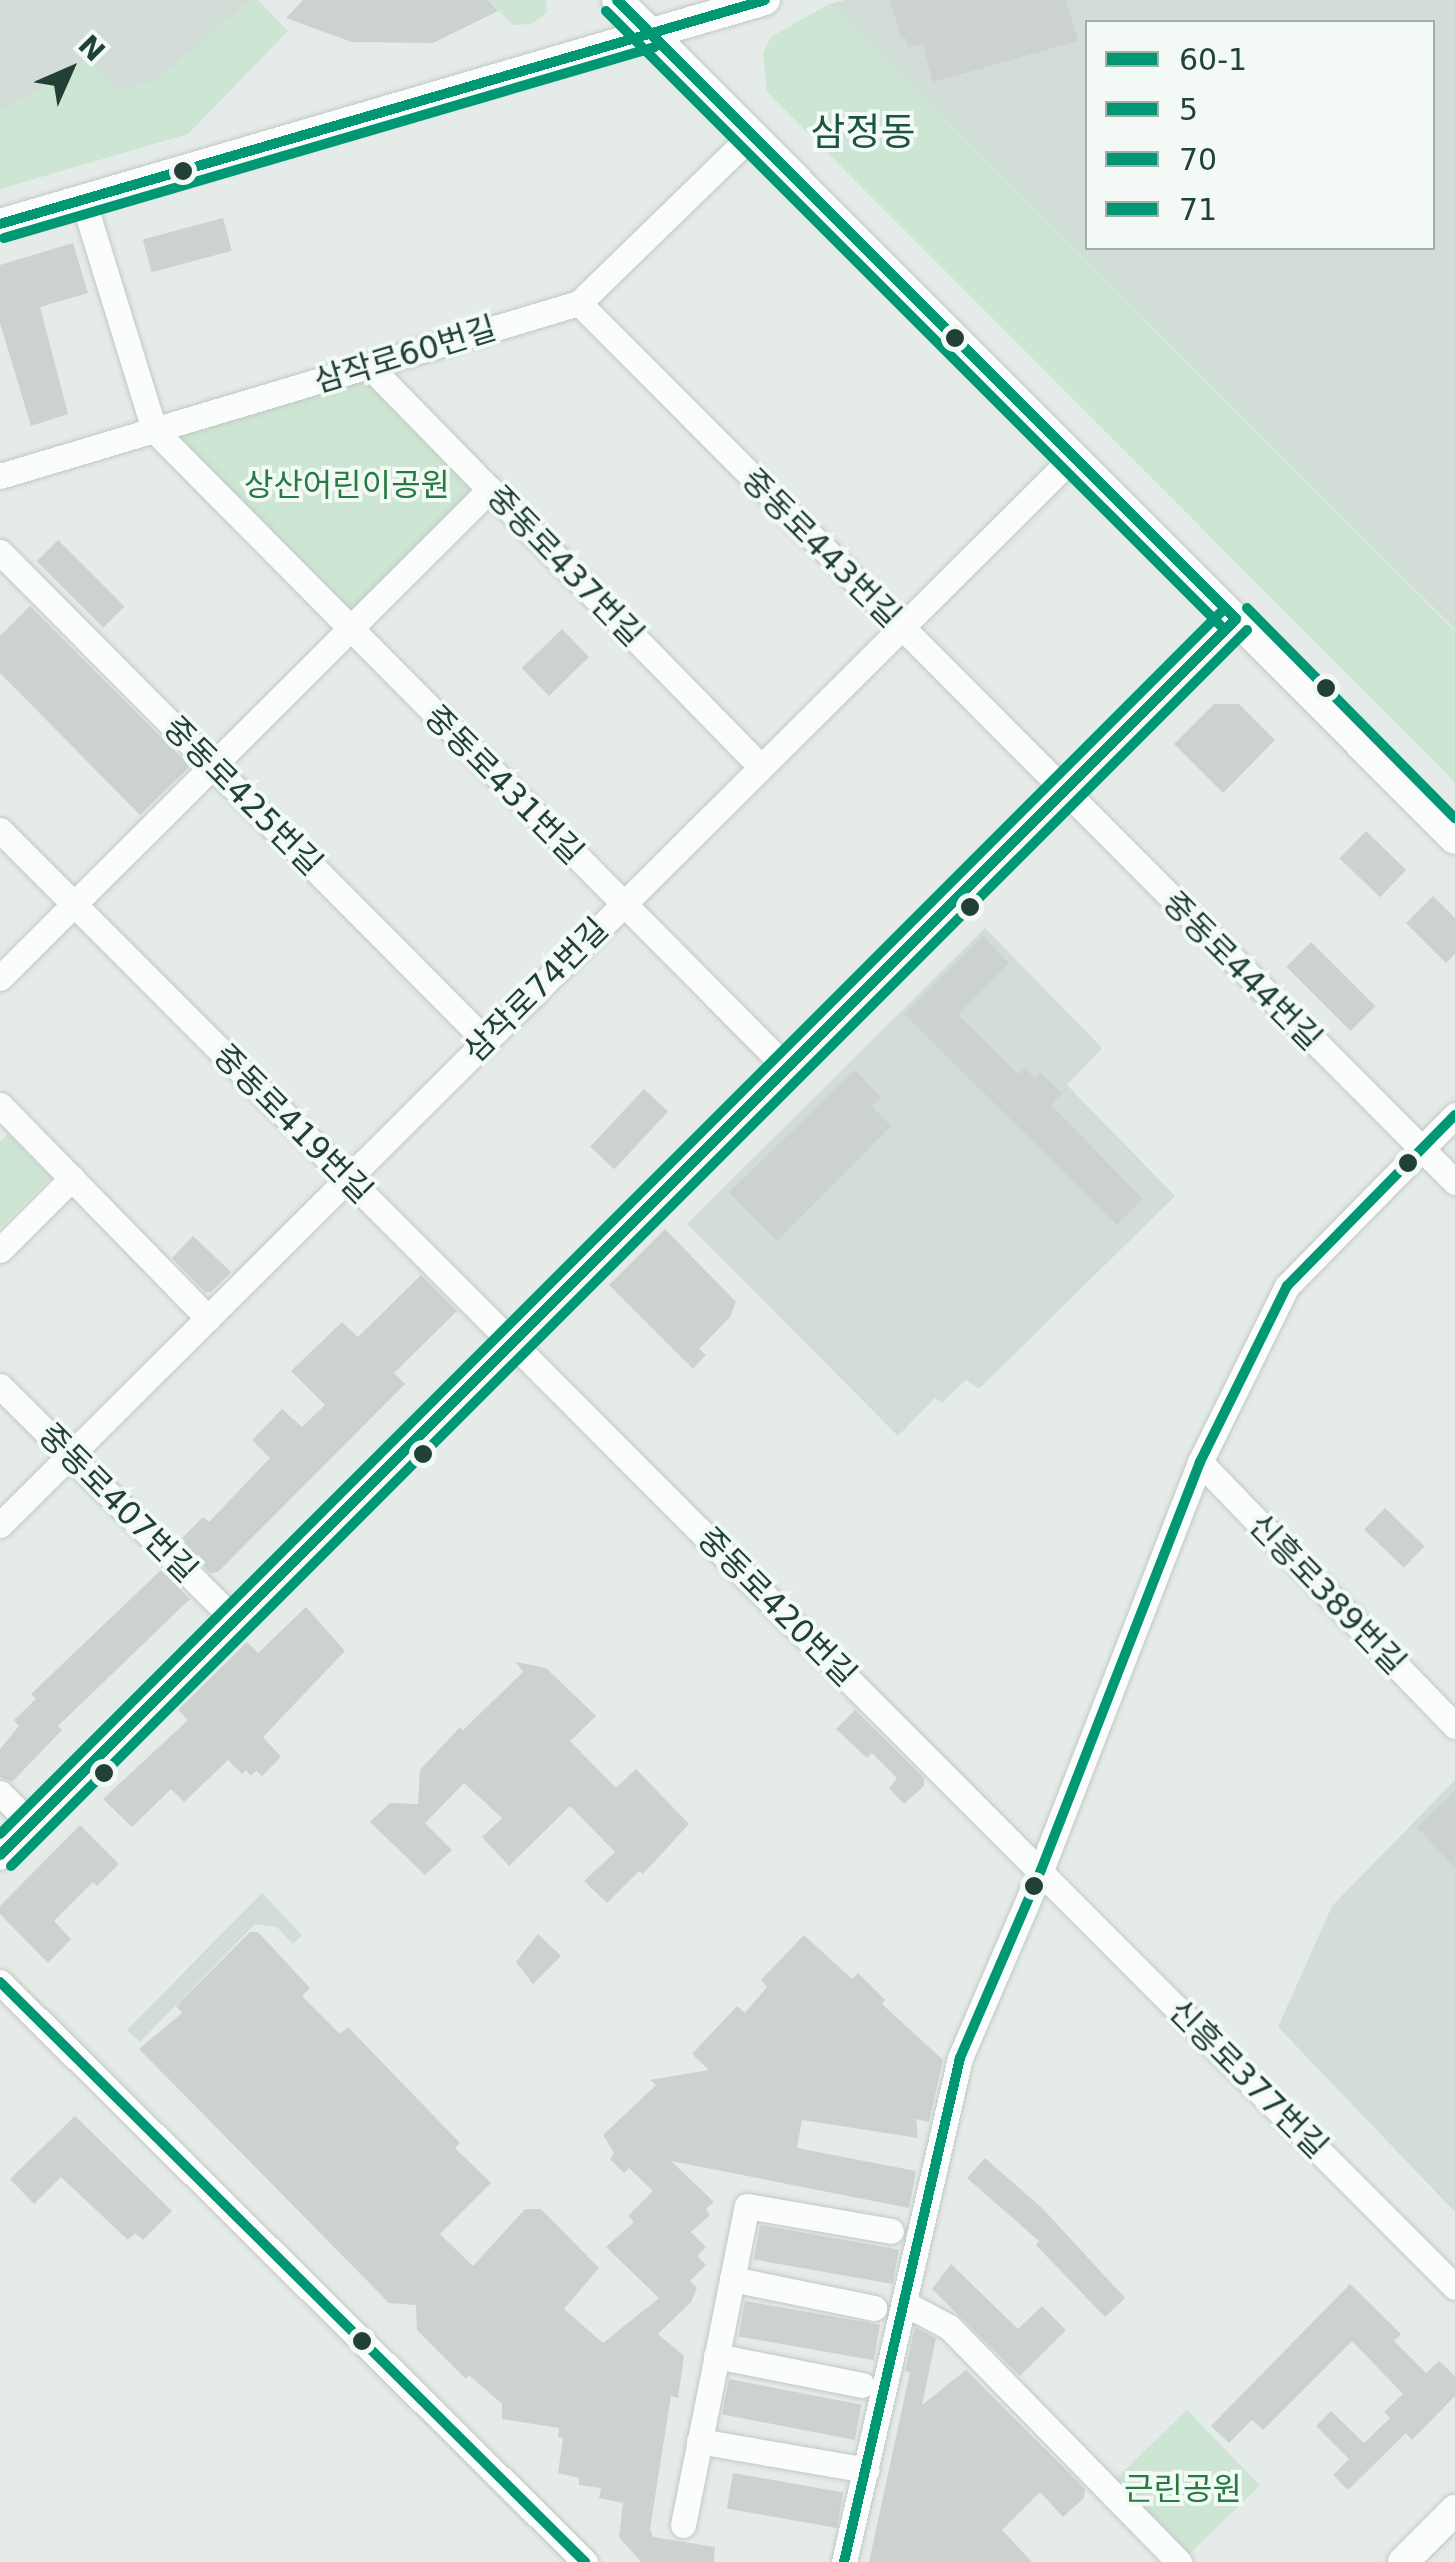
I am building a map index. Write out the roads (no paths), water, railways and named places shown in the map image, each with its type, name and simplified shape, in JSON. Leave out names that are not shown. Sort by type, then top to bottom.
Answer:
[{"type":"street","points":[[617,0],[1455,838]]},
{"type":"street","points":[[0,224],[765,0]]},
{"type":"street","name":"삼작로60번길","points":[[0,476],[579,303],[752,134]]},
{"type":"street","points":[[83,200],[154,430]]},
{"type":"street","name":"중동로443번길","points":[[579,303],[1063,792]]},
{"type":"street","name":"중동로437번길","points":[[370,366],[760,766]]},
{"type":"street","name":"중동로431번길","points":[[154,430],[788,1068]]},
{"type":"street","name":"삼작로74번길","points":[[0,1525],[1074,456]]},
{"type":"street","points":[[0,978],[490,490]]},
{"type":"street","name":"중동로425번길","points":[[0,552],[486,1040]]},
{"type":"street","points":[[0,1855],[1236,618]]},
{"type":"street","name":"중동로444번길","points":[[1063,792],[1455,1182]]},
{"type":"street","name":"중동로419번길","points":[[0,830],[512,1344]]},
{"type":"street","points":[[0,1104],[208,1318]]},
{"type":"street","points":[[844,2562],[960,2058],[1040,1870],[1200,1462],[1287,1286],[1455,1115]]},
{"type":"street","points":[[0,1250],[72,1178]]},
{"type":"street","name":"중동로420번길","points":[[512,1344],[1040,1870]]},
{"type":"street","name":"중동로407번길","points":[[0,1386],[236,1620]]},
{"type":"street","name":"신흥로389번길","points":[[1200,1462],[1455,1726]]},
{"type":"street","points":[[0,1793],[32,1824]]},
{"type":"street","name":"신흥로377번길","points":[[1040,1870],[1455,2287]]},
{"type":"street","points":[[0,1982],[585,2562]]},
{"type":"street","points":[[683,2525],[747,2206],[891,2231]]},
{"type":"street","points":[[732,2279],[874,2308]]},
{"type":"street","points":[[904,2302],[949,2327],[1179,2562]]},
{"type":"street","points":[[716,2356],[862,2386]]},
{"type":"street","points":[[699,2441],[866,2470]]},
{"type":"street","points":[[1403,2562],[1455,2510]]},
{"type":"district","name":"삼정동","points":[[863,133]]},
{"type":"park label","name":"상산어린이공원","points":[[347,485]]},
{"type":"park label","name":"근린공원","points":[[1183,2489]]}]
